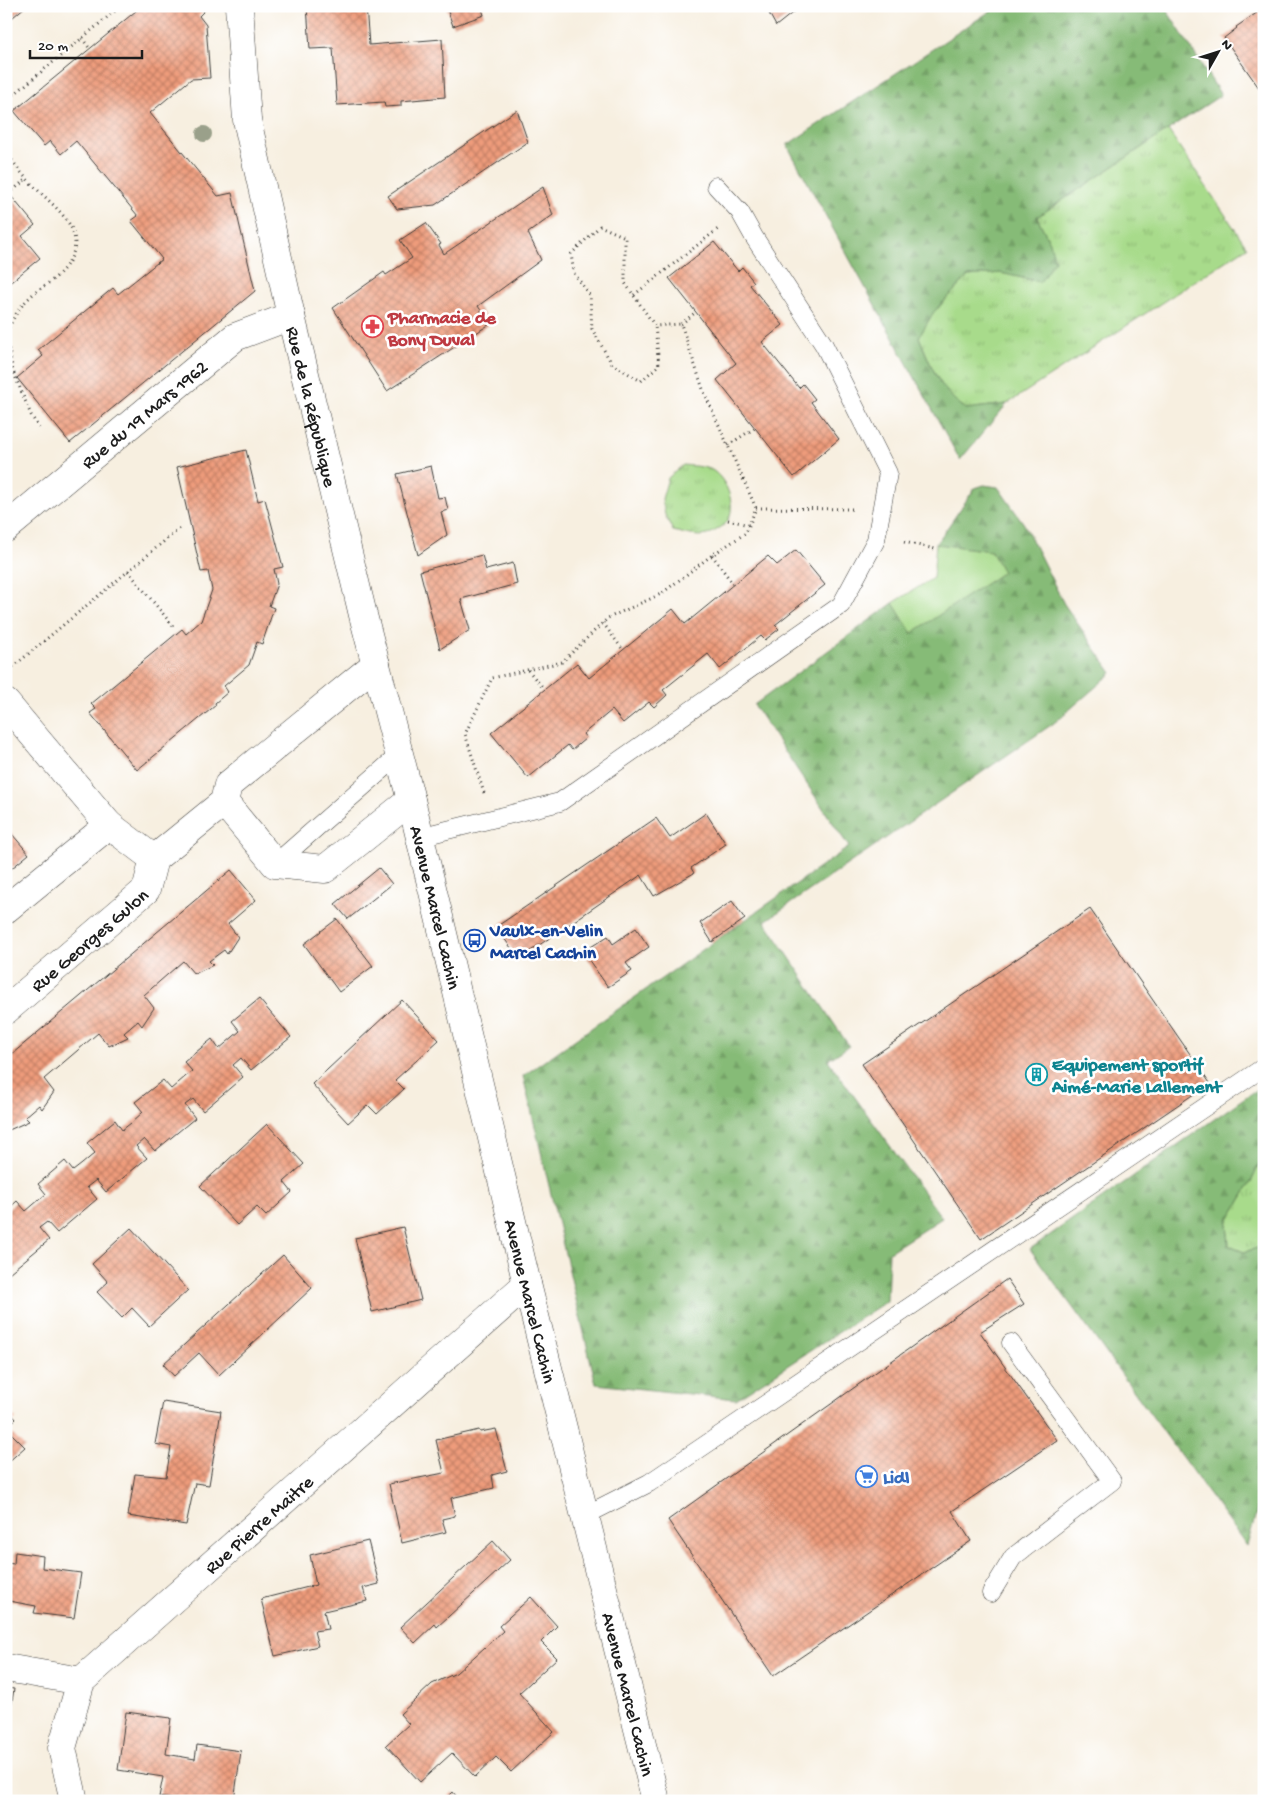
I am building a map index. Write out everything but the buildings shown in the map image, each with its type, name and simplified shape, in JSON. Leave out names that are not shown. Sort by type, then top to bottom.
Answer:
[{"type":"street","name":"Rue de la République","points":[[239,6],[247,120],[290,316],[411,800]]},
{"type":"street","name":"Rue du 19 Mars 1962","points":[[6,528],[235,338],[290,316]]},
{"type":"street","points":[[6,703],[109,825],[154,859],[224,802],[228,785],[376,664]]},
{"type":"street","points":[[224,802],[275,864],[325,869],[411,800]]},
{"type":"street","name":"Avenue Marcel Cachin","points":[[411,800],[526,1284],[656,1801]]},
{"type":"street","points":[[6,909],[109,825]]},
{"type":"street","name":"Rue Georges Gulon","points":[[6,1010],[146,890],[154,859]]},
{"type":"street","name":"Rue Pierre Maitre","points":[[81,1681],[526,1284]]},
{"type":"street","points":[[6,1668],[81,1681],[62,1748],[74,1801]]},
{"type":"lane","points":[[419,837],[560,802],[841,605],[876,540],[888,473],[824,345],[754,237],[740,212],[716,186]]},
{"type":"lane","points":[[275,864],[399,756]]},
{"type":"lane","points":[[584,1516],[649,1484],[1264,1067]]},
{"type":"lane","points":[[991,1593],[1012,1557],[1112,1481],[1011,1343]]},
{"type":"path","points":[[6,101],[121,6]]},
{"type":"path","points":[[82,38],[90,49]]},
{"type":"path","points":[[6,152],[26,179],[53,203],[72,228],[75,249],[66,267],[46,286],[29,298],[17,312],[6,334],[13,372],[31,415],[40,428]]},
{"type":"path","points":[[9,194],[26,179]]},
{"type":"path","points":[[634,295],[740,212]]},
{"type":"path","points":[[600,226],[625,237],[625,283],[656,326],[658,365],[641,381],[612,364],[592,329],[590,296],[574,273],[571,254],[600,226]]},
{"type":"path","points":[[656,326],[681,324],[696,312]]},
{"type":"path","points":[[493,820],[465,734],[492,678],[562,662],[608,618],[661,594],[712,554],[746,533],[756,508],[704,392],[681,324]]},
{"type":"path","points":[[728,445],[755,428]]},
{"type":"path","points":[[756,508],[881,508]]},
{"type":"path","points":[[728,520],[749,525]]},
{"type":"path","points":[[6,672],[179,529]]},
{"type":"path","points":[[712,554],[732,584]]},
{"type":"path","points":[[128,571],[173,626]]},
{"type":"path","points":[[603,623],[623,650]]},
{"type":"path","points":[[528,670],[544,690]]},
{"type":"green space","points":[[998,6],[1164,6],[1221,95],[1037,217],[1050,243],[1055,260],[1040,282],[1001,273],[968,276],[933,313],[919,337],[942,386],[966,409],[1007,404],[960,460],[787,145]]},
{"type":"green space","points":[[1168,130],[1247,247],[1007,404],[966,409],[942,385],[932,368],[919,337],[933,313],[968,276],[1001,273],[1040,282],[1050,243],[1037,217]]},
{"type":"green space","points":[[683,465],[710,469],[722,479],[729,495],[731,511],[729,519],[724,525],[707,535],[695,536],[673,531],[665,515],[662,499],[668,478]]},
{"type":"green space","points":[[984,485],[998,487],[1024,524],[1064,604],[1112,673],[1054,723],[765,921],[849,1046],[828,1060],[942,1218],[889,1252],[887,1301],[736,1399],[596,1384],[523,1076],[849,847],[754,705],[893,603],[912,633],[1003,572],[991,551],[936,544],[975,488]]},
{"type":"green space","points":[[936,544],[991,551],[1003,572],[912,633],[893,603],[933,578]]},
{"type":"green space","points":[[1264,1084],[1264,1155],[1249,1186],[1227,1223],[1229,1246],[1244,1252],[1264,1246],[1264,1484],[1247,1546],[1030,1249]]},
{"type":"green space","points":[[1264,1155],[1264,1246],[1244,1252],[1229,1246],[1227,1223],[1249,1186]]},
{"type":"place","name":"Pharmacie de Bony Duval","points":[[372,327]]},
{"type":"place","name":"Vaulx-en-Velin Marcel Cachin","points":[[474,940]]},
{"type":"place","name":"Equipement sportif Aimé-Marie Lallement","points":[[1036,1074]]},
{"type":"place","name":"Lidl","points":[[867,1476]]}]
